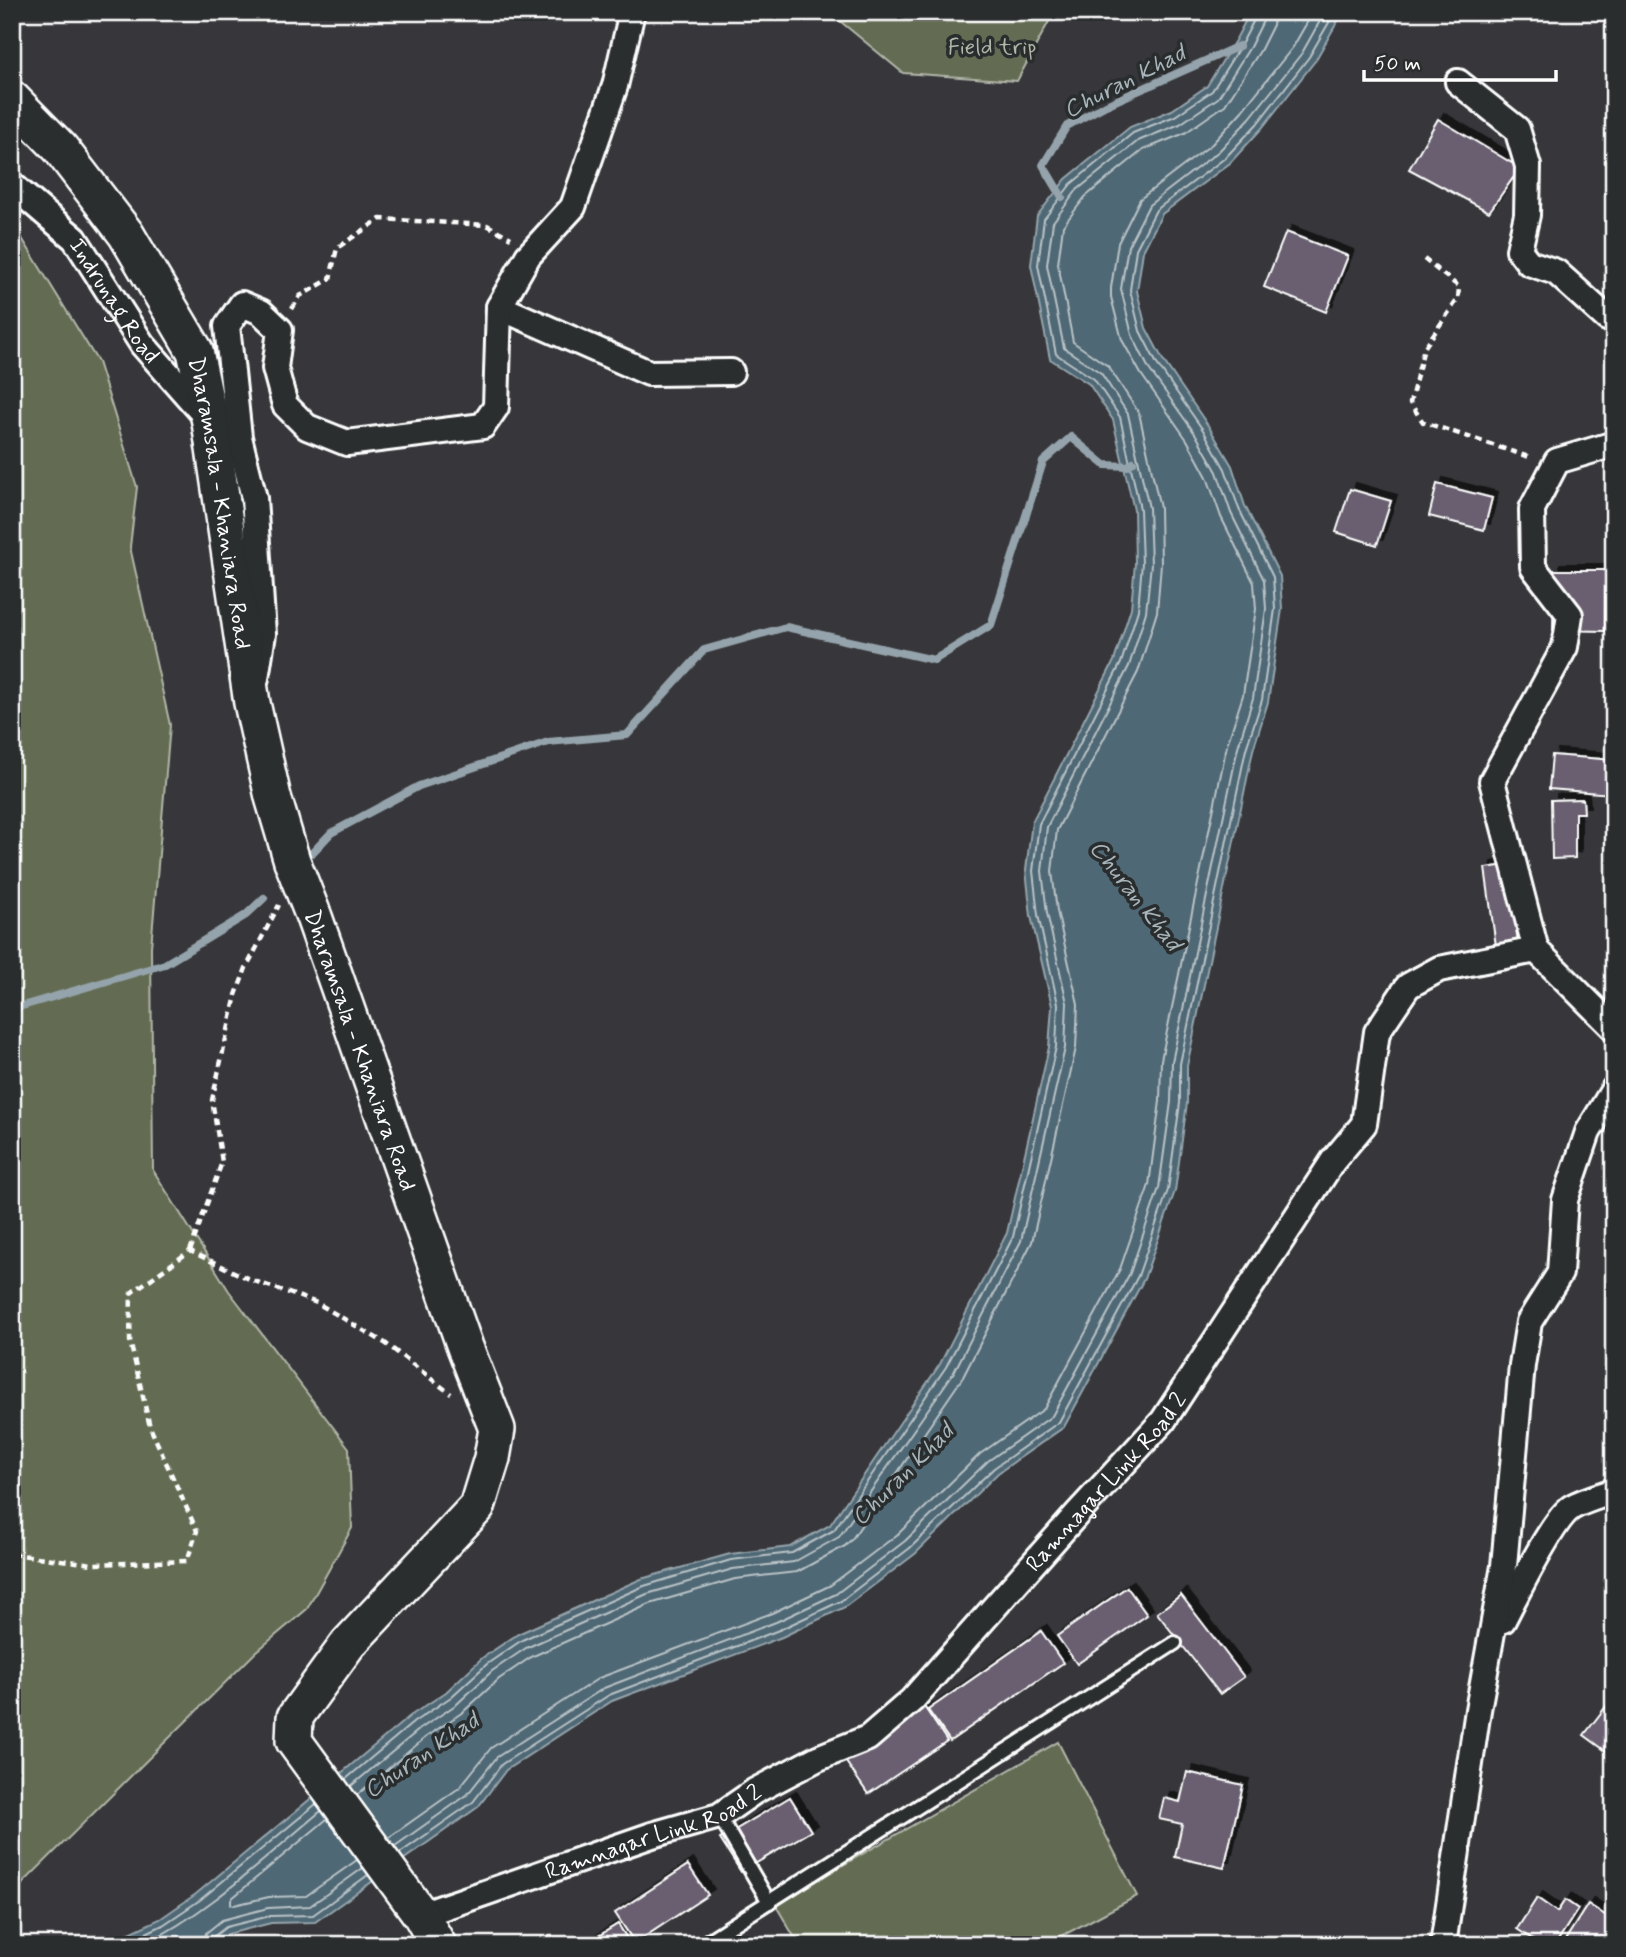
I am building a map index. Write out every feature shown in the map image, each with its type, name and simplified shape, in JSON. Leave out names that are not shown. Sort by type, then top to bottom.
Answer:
[{"type":"street","points":[[252,703],[263,634],[260,585],[254,498],[239,437],[227,326],[242,304],[261,312],[280,330],[275,369],[285,404],[307,427],[347,443],[483,426],[496,407],[499,307],[528,256],[573,206],[615,86],[632,12]]},
{"type":"street","points":[[1458,82],[1517,129],[1528,166],[1527,215],[1519,250],[1529,263],[1556,272],[1614,321]]},
{"type":"street","name":"Dharamsala - Khaniara Road","points":[[12,99],[60,148],[126,234],[195,351],[210,422],[252,703],[273,797],[292,861],[465,1347],[497,1429],[492,1458],[477,1507],[348,1644],[295,1717],[294,1741],[421,1915],[438,1945]]},
{"type":"street","name":"Indrunag Road","points":[[12,185],[75,239],[142,344],[210,422]]},
{"type":"street","points":[[499,307],[649,373],[731,372]]},
{"type":"street","points":[[1614,444],[1557,461],[1532,509],[1533,567],[1570,615],[1564,647],[1492,781],[1536,950],[1614,1028]]},
{"type":"street","name":"Ramnagar Link Road 2","points":[[421,1915],[652,1835],[719,1816],[755,1791],[818,1758],[868,1738],[903,1707],[1163,1421],[1333,1161],[1364,1124],[1377,1032],[1408,986],[1439,969],[1536,950]]},
{"type":"street","points":[[1443,1945],[1478,1710],[1504,1566],[1522,1365],[1529,1322],[1560,1273],[1565,1200],[1588,1132],[1614,1089]]},
{"type":"street","points":[[1490,1647],[1554,1528],[1570,1508],[1614,1491]]},
{"type":"lane","points":[[701,1945],[1175,1643]]},
{"type":"lane","points":[[719,1816],[769,1902]]},
{"type":"path","points":[[280,330],[300,296],[330,279],[337,248],[380,219],[487,225],[512,239],[528,256]]},
{"type":"path","points":[[1424,259],[1459,287],[1458,299],[1424,348],[1410,403],[1423,422],[1531,457],[1557,461]]},
{"type":"path","points":[[12,1554],[93,1564],[187,1561],[197,1531],[150,1427],[130,1341],[131,1293],[190,1251],[222,1162],[212,1100],[236,995],[246,968],[278,907],[292,861]]},
{"type":"path","points":[[190,1251],[249,1279],[317,1303],[385,1343],[456,1398]]},
{"type":"green space","name":"Field trip","points":[[829,12],[1054,12],[1017,81],[903,73]]},
{"type":"green space","points":[[12,222],[98,362],[137,487],[130,547],[170,725],[151,947],[153,1170],[229,1291],[349,1448],[352,1528],[307,1609],[256,1652],[23,1883],[12,1902]]},
{"type":"green space","points":[[1058,1742],[1137,1896],[1045,1945],[799,1945],[775,1904]]},
{"type":"water","points":[[1250,12],[1343,12],[1315,61],[1262,128],[1230,163],[1162,214],[1143,251],[1137,291],[1146,328],[1163,360],[1232,466],[1245,506],[1280,576],[1282,609],[1268,702],[1253,750],[1187,1066],[1187,1103],[1175,1191],[1144,1279],[1064,1427],[998,1473],[915,1554],[845,1607],[782,1637],[612,1701],[506,1770],[478,1807],[315,1922],[271,1923],[228,1934],[215,1945],[104,1945],[160,1919],[196,1894],[410,1716],[446,1692],[482,1658],[518,1634],[641,1579],[730,1554],[790,1547],[830,1525],[940,1364],[1007,1233],[1049,1047],[1052,1006],[1031,916],[1026,870],[1032,822],[1114,661],[1131,608],[1135,563],[1134,510],[1113,420],[1089,384],[1050,359],[1031,265],[1037,216],[1066,179],[1130,127],[1172,110],[1207,86]]},
{"type":"building","points":[[1438,119],[1520,168],[1489,212],[1409,169]]},
{"type":"building","points":[[1286,232],[1348,256],[1326,312],[1264,287]]},
{"type":"building","points":[[1437,484],[1492,498],[1484,530],[1429,516]]},
{"type":"building","points":[[1350,489],[1391,501],[1377,545],[1336,532]]},
{"type":"building","points":[[1554,570],[1606,570],[1605,631],[1553,630]]},
{"type":"building","points":[[1552,755],[1614,760],[1612,794],[1549,789]]},
{"type":"building","points":[[1583,799],[1584,813],[1575,813],[1575,858],[1552,859],[1551,800]]},
{"type":"building","points":[[1507,865],[1518,943],[1496,946],[1485,868]]},
{"type":"building","points":[[1127,1587],[1147,1615],[1077,1664],[1057,1636]]},
{"type":"building","points":[[1181,1595],[1244,1677],[1220,1694],[1157,1613]]},
{"type":"building","points":[[1041,1631],[1063,1663],[950,1741],[928,1710]]},
{"type":"building","points":[[1614,1696],[1614,1757],[1584,1735]]},
{"type":"building","points":[[923,1705],[947,1741],[868,1794],[844,1759]]},
{"type":"building","points":[[1187,1772],[1243,1785],[1224,1868],[1175,1857],[1182,1824],[1159,1819],[1164,1798],[1180,1802]]},
{"type":"building","points":[[790,1797],[811,1831],[741,1872],[720,1839]]},
{"type":"building","points":[[688,1865],[708,1895],[635,1943],[615,1913]]},
{"type":"building","points":[[1537,1898],[1557,1912],[1565,1900],[1578,1909],[1555,1945],[1541,1945],[1517,1929]]},
{"type":"building","points":[[1588,1904],[1614,1921],[1614,1945],[1562,1945]]},
{"type":"building","points":[[618,1924],[631,1945],[584,1945]]},
{"type":"waterway","name":"Churan Khad","points":[[1062,197],[1043,165],[1067,126],[1106,105],[1239,46]]},
{"type":"waterway","points":[[312,853],[331,833],[419,786],[548,742],[627,735],[704,650],[786,627],[934,660],[991,625],[1043,462],[1071,437],[1105,465],[1128,466],[1133,462]]},
{"type":"waterway","points":[[12,1009],[165,964],[246,915],[264,898]]}]
